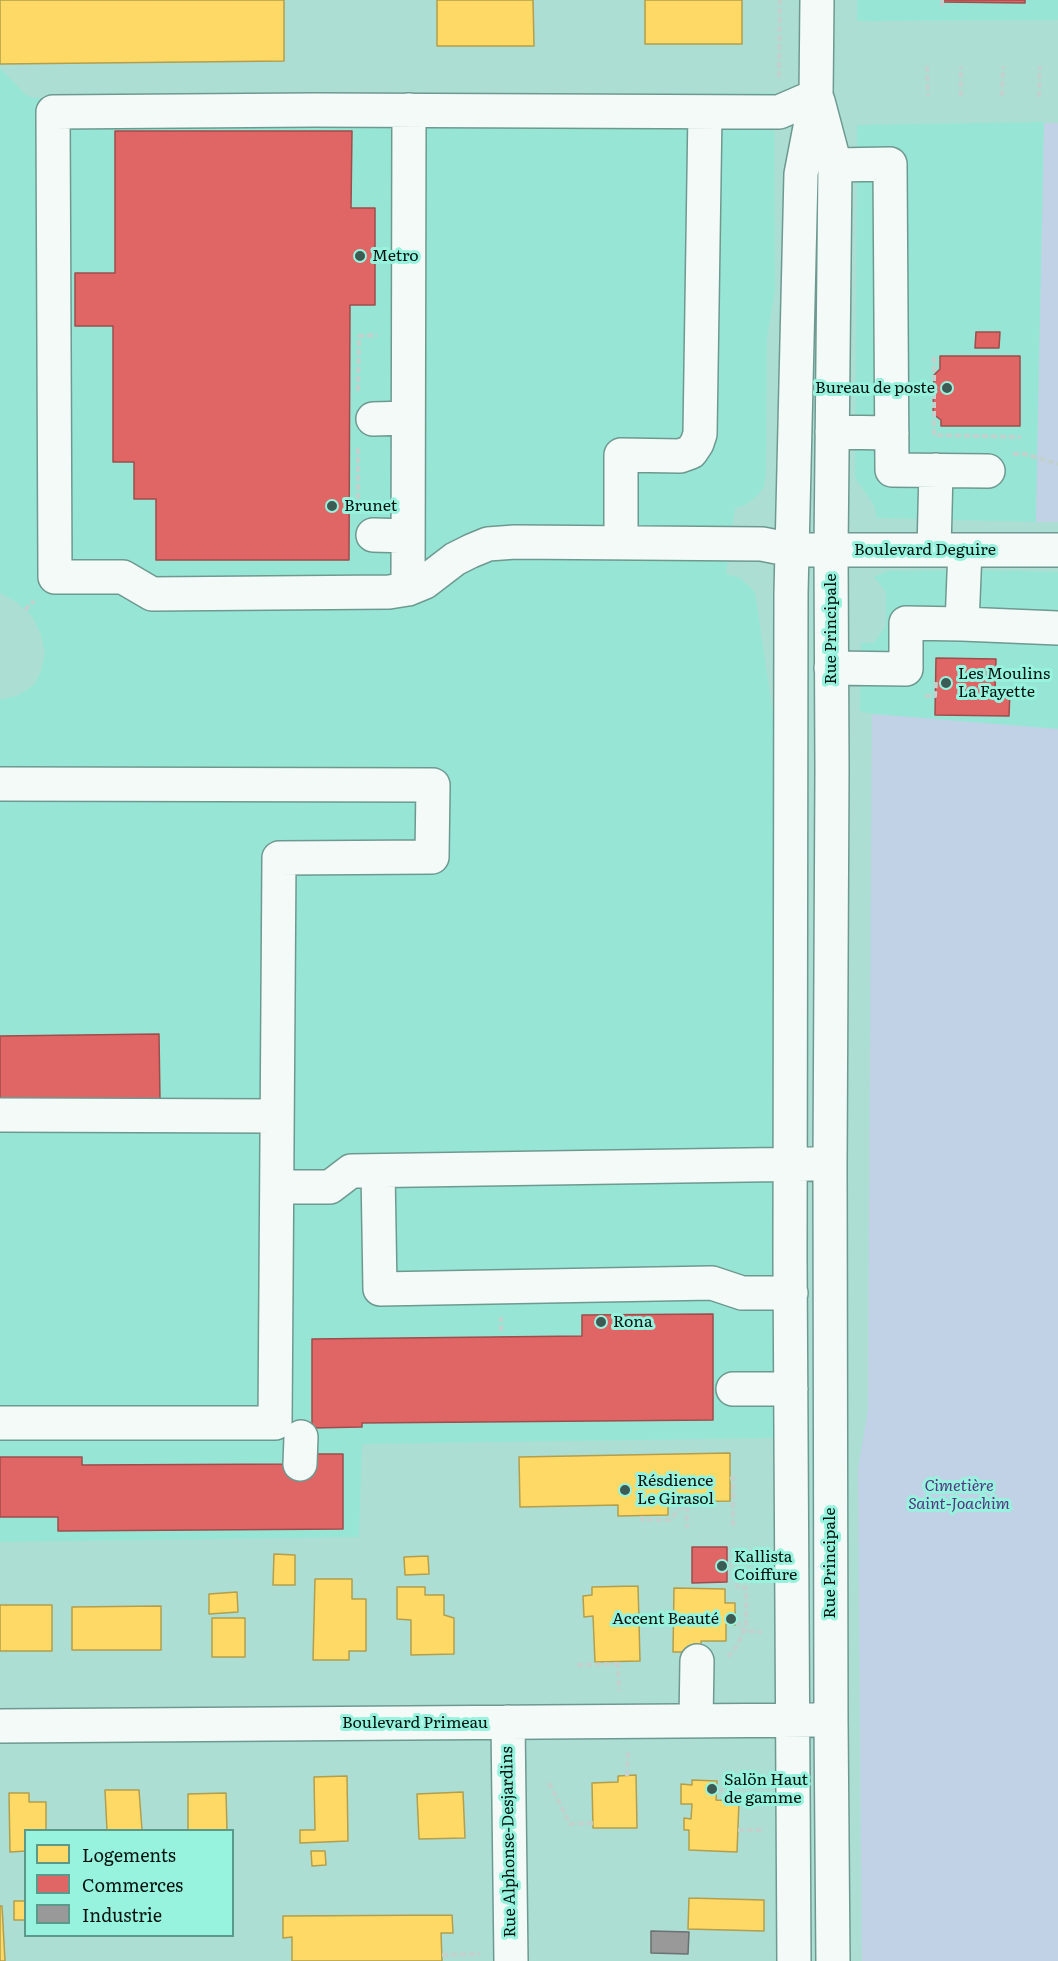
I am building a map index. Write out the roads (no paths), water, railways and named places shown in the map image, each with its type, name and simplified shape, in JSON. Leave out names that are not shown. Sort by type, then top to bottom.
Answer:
[{"type":"street","name":"Rue Principale","points":[[794,1961],[791,1389],[792,550],[801,174],[816,96],[817,0]]},
{"type":"street","name":"Rue Principale","points":[[816,96],[835,165],[831,550],[830,1164],[834,1961]]},
{"type":"street","points":[[409,110],[408,589],[390,592],[152,594],[123,577],[55,577],[53,112],[409,110],[779,112],[816,96]]},
{"type":"street","points":[[621,543],[621,455],[680,456],[691,452],[698,443],[700,435],[705,112]]},
{"type":"street","points":[[835,165],[890,164],[892,470],[988,471]]},
{"type":"street","points":[[363,418],[408,418]]},
{"type":"street","points":[[832,432],[892,433]]},
{"type":"street","points":[[936,470],[962,624]]},
{"type":"street","points":[[365,524],[408,536]]},
{"type":"street","name":"Boulevard Deguire","points":[[408,589],[425,582],[455,559],[488,544],[515,542],[762,544],[792,550],[1058,550]]},
{"type":"street","points":[[831,668],[906,669],[906,623],[1058,628]]},
{"type":"street","points":[[0,784],[433,785],[432,857],[279,858],[275,1423],[0,1423]]},
{"type":"street","points":[[0,1115],[278,1116]]},
{"type":"street","points":[[277,1187],[330,1187],[351,1171],[830,1164]]},
{"type":"street","points":[[378,1171],[380,1289],[712,1283],[742,1293],[791,1293]]},
{"type":"street","points":[[733,1389],[791,1389]]},
{"type":"street","points":[[696,1721],[712,1659]]},
{"type":"street","name":"Boulevard Primeau","points":[[0,1726],[831,1720]]},
{"type":"street","name":"Rue Alphonse-Desjardins","points":[[508,1722],[511,1961]]},
{"type":"place","name":"Metro","points":[[360,256]]},
{"type":"place","name":"Bureau de poste","points":[[947,388]]},
{"type":"place","name":"Brunet","points":[[332,506]]},
{"type":"place","name":"Les Moulins La Fayette","points":[[946,683]]},
{"type":"place","name":"Rona","points":[[601,1322]]},
{"type":"place","name":"Résdience Le Girasol","points":[[625,1490]]},
{"type":"place","name":"Kallista Coiffure","points":[[722,1566]]},
{"type":"place","name":"Accent Beauté","points":[[731,1619]]},
{"type":"place","name":"Salön Haut de gamme","points":[[712,1789]]},
{"type":"park label","name":"Cimetière Saint-Joachim","points":[[959,1495]]}]
